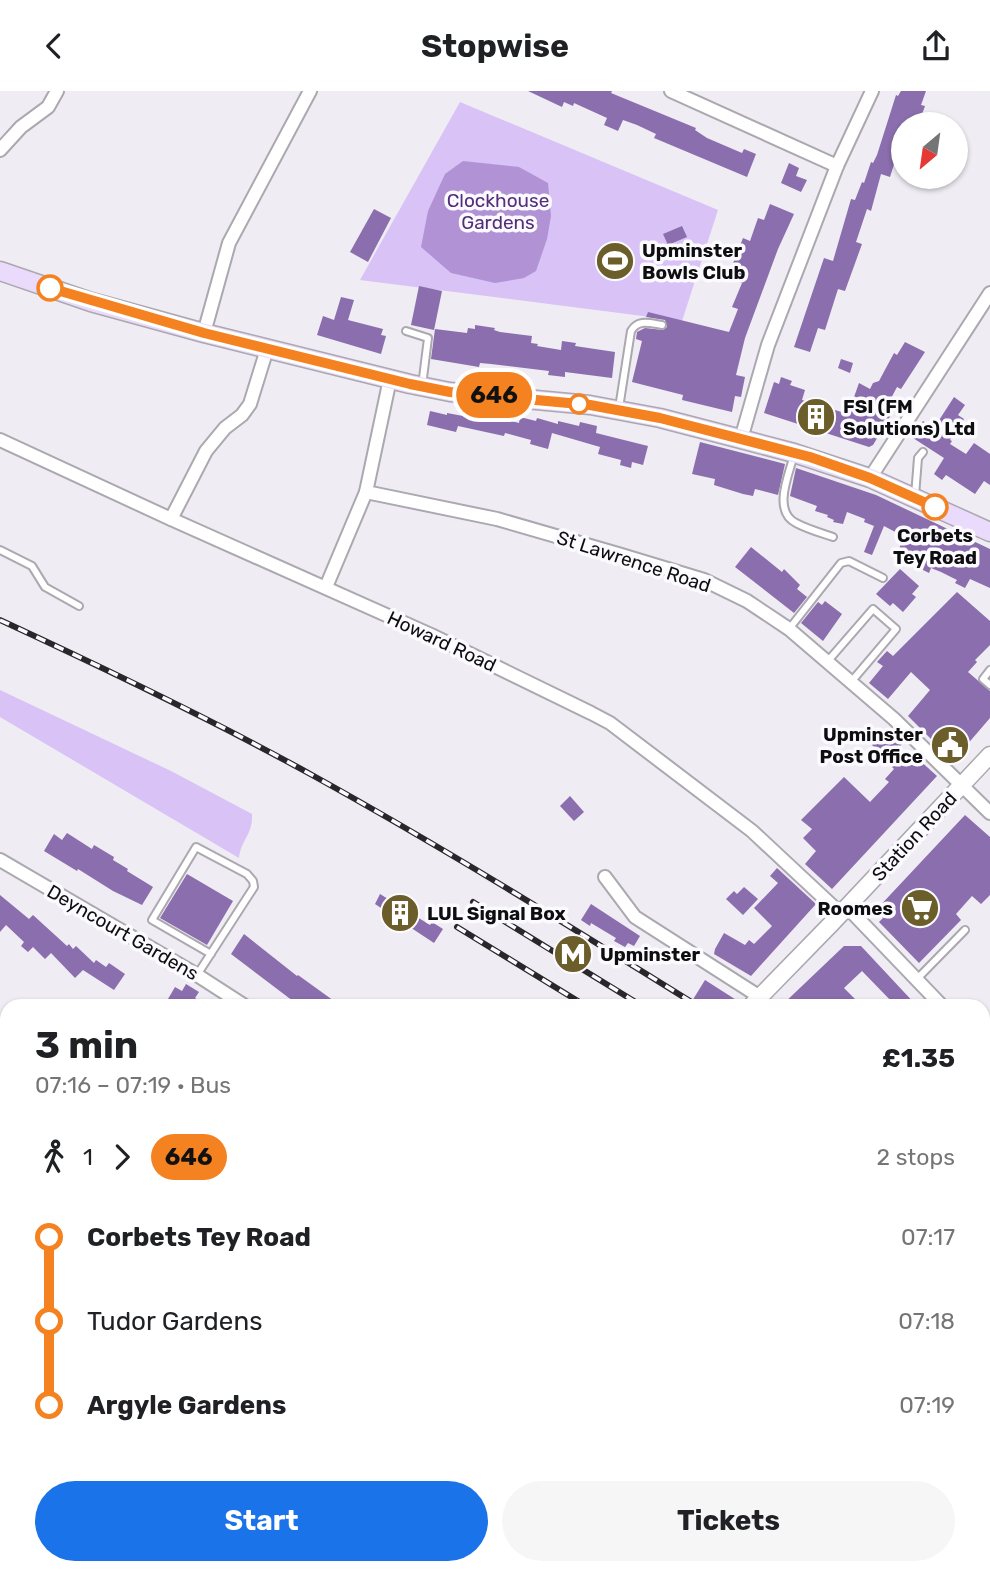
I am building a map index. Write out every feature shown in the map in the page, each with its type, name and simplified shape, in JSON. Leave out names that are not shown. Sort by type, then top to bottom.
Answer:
[{"type":"main road","points":[[0,271],[91,302],[390,379],[450,392],[590,405],[741,439],[870,478],[990,532]]},
{"type":"street","points":[[0,150],[21,127],[48,107],[57,91]]},
{"type":"street","points":[[204,333],[229,243],[310,91]]},
{"type":"street","points":[[671,91],[837,166]]},
{"type":"street","points":[[741,439],[768,345],[837,166],[872,91]]},
{"type":"street","points":[[870,478],[990,293]]},
{"type":"street","points":[[171,519],[206,451],[250,404],[267,349]]},
{"type":"street","points":[[326,587],[366,492],[390,379]]},
{"type":"street","name":"Howard Road","points":[[0,440],[431,635],[610,723],[752,831],[844,910],[935,999]]},
{"type":"street","name":"St Lawrence Road","points":[[366,492],[497,519],[704,580],[747,601],[789,629],[894,719],[990,813]]},
{"type":"street","name":"Station Road","points":[[758,999],[990,755]]},
{"type":"street","name":"Deyncourt Gardens","points":[[0,860],[197,975],[233,999]]},
{"type":"street","points":[[605,877],[635,917],[751,999]]},
{"type":"lane","points":[[618,410],[634,325],[643,321],[662,325]]},
{"type":"lane","points":[[406,331],[428,338],[422,386]]},
{"type":"lane","points":[[914,498],[918,458],[923,452]]},
{"type":"lane","points":[[794,453],[783,498],[786,514],[793,522],[833,537]]},
{"type":"lane","points":[[0,550],[32,566],[45,587],[79,606]]},
{"type":"lane","points":[[789,629],[841,563],[849,561],[883,578]]},
{"type":"lane","points":[[827,662],[873,609],[896,629],[851,682]]},
{"type":"lane","points":[[990,670],[983,679],[990,685]]},
{"type":"lane","points":[[197,975],[211,954],[254,887],[247,874],[196,847],[152,920],[211,954]]},
{"type":"lane","points":[[916,980],[965,930]]},
{"type":"green space","name":"Clockhouse Gardens","points":[[460,102],[718,210],[682,321],[360,280]]},
{"type":"green space","points":[[0,690],[171,771],[252,814],[251,827],[239,858],[0,717]]},
{"type":"shaded area","points":[[463,161],[519,167],[548,183],[551,216],[547,239],[536,271],[524,278],[495,283],[451,273],[421,247],[428,211],[445,174]]},
{"type":"building","points":[[528,91],[612,91],[611,93],[696,128],[695,130],[707,138],[742,153],[744,149],[756,154],[747,177],[654,138],[656,134],[637,125],[623,120],[618,131],[604,125],[607,118],[574,103],[573,106],[564,102],[562,107]]},
{"type":"building","points":[[901,91],[926,91],[921,105],[925,106],[923,112],[891,112],[891,174],[890,177],[881,174],[871,211],[867,209],[856,242],[862,244],[845,291],[838,289],[825,330],[818,328],[810,352],[794,347],[824,258],[833,261],[851,199],[855,200],[871,162],[873,163],[877,155],[896,95]]},
{"type":"building","points":[[789,163],[799,168],[796,176],[807,180],[801,192],[781,183]]},
{"type":"building","points":[[770,204],[794,214],[745,338],[736,375],[745,377],[741,397],[735,396],[732,412],[682,400],[683,395],[632,382],[642,341],[636,339],[637,332],[645,328],[663,330],[667,327],[665,320],[646,317],[648,312],[729,332],[738,309],[732,307],[742,283],[729,278],[732,266],[743,238],[750,241],[758,218],[764,220]]},
{"type":"building","points":[[374,209],[391,218],[368,262],[350,252]]},
{"type":"building","points":[[682,226],[687,237],[668,245],[663,234]]},
{"type":"building","points":[[419,286],[442,291],[434,330],[411,325]]},
{"type":"building","points":[[341,297],[354,300],[348,320],[383,329],[381,335],[386,336],[381,354],[317,335],[323,316],[334,320]]},
{"type":"building","points":[[475,325],[495,328],[494,330],[500,332],[532,336],[531,343],[538,344],[537,346],[561,350],[562,341],[576,343],[575,346],[615,352],[612,378],[565,372],[565,377],[548,375],[549,371],[480,363],[479,367],[431,359],[435,329],[467,333],[468,328],[475,329]]},
{"type":"building","points":[[905,342],[925,352],[901,389],[897,387],[887,406],[894,410],[873,445],[869,447],[764,413],[774,382],[779,384],[781,377],[792,381],[790,385],[805,390],[802,400],[848,414],[859,383],[870,389],[873,383],[879,381],[894,353],[897,355]]},
{"type":"building","points":[[841,359],[853,363],[850,373],[838,368]]},
{"type":"building","points":[[954,397],[965,405],[958,415],[964,419],[950,444],[966,454],[974,443],[990,454],[990,485],[984,481],[975,494],[946,475],[942,480],[934,474],[944,458],[913,438],[923,421],[934,428]]},
{"type":"building","points":[[430,411],[447,415],[464,414],[483,419],[484,416],[499,420],[500,418],[519,423],[520,417],[579,426],[580,422],[597,426],[596,433],[648,446],[643,465],[632,462],[631,468],[620,465],[621,460],[598,454],[600,447],[552,433],[548,449],[530,444],[531,440],[505,433],[504,436],[458,426],[456,432],[427,425]]},
{"type":"building","points":[[700,442],[785,464],[778,495],[755,489],[753,496],[743,494],[714,485],[715,479],[692,474]]},
{"type":"building","points":[[796,468],[876,495],[990,549],[990,588],[970,579],[965,588],[955,583],[957,580],[941,572],[931,568],[929,573],[901,559],[896,556],[901,535],[884,526],[872,555],[864,552],[874,526],[847,512],[843,524],[833,522],[828,515],[815,511],[817,506],[790,496]]},
{"type":"building","points":[[751,547],[782,572],[784,569],[800,585],[797,589],[807,597],[794,613],[735,567]]},
{"type":"building","points":[[900,569],[919,586],[912,594],[916,597],[903,612],[893,603],[890,606],[876,594]]},
{"type":"building","points":[[957,592],[990,621],[990,645],[975,660],[977,662],[968,672],[990,691],[990,718],[953,761],[908,716],[930,690],[911,672],[888,699],[869,683],[883,666],[877,662],[887,651],[893,656]]},
{"type":"building","points":[[825,601],[842,614],[823,641],[801,623],[818,602],[822,605]]},
{"type":"building","points":[[887,729],[902,744],[894,753],[886,745],[879,752],[872,745]]},
{"type":"building","points":[[906,753],[915,761],[917,758],[937,776],[832,889],[805,864],[816,851],[803,838],[812,829],[801,820],[844,777],[870,802],[889,782],[885,779],[894,769],[892,767]]},
{"type":"building","points":[[570,796],[584,812],[574,821],[560,806]]},
{"type":"building","name":"Roomes","points":[[965,815],[990,837],[990,895],[981,904],[972,896],[956,914],[961,920],[919,963],[879,922],[883,918],[876,910]]},
{"type":"building","points":[[67,833],[92,849],[94,845],[114,857],[113,860],[128,869],[127,871],[153,887],[142,905],[44,851],[54,834],[62,840]]},
{"type":"building","points":[[777,868],[816,904],[751,976],[714,954],[715,949],[724,933],[745,945],[749,940],[754,944],[772,926],[754,908],[778,883],[770,876]]},
{"type":"building","points":[[187,874],[233,901],[207,945],[160,918]]},
{"type":"building","points":[[744,887],[758,899],[743,915],[726,899],[734,891],[737,894]]},
{"type":"building","name":"LUL Signal Box","points":[[380,894],[430,925],[432,922],[443,929],[434,943],[375,904]]},
{"type":"building","points":[[0,895],[29,919],[33,915],[67,946],[69,944],[73,949],[76,946],[94,963],[96,960],[106,967],[109,963],[125,974],[114,990],[83,970],[75,978],[51,953],[45,959],[33,947],[28,952],[21,946],[24,942],[6,925],[0,932]]},
{"type":"building","points":[[591,904],[640,936],[634,946],[628,943],[625,947],[614,941],[616,938],[581,920]]},
{"type":"building","points":[[244,934],[331,999],[290,999],[231,954]]},
{"type":"building","points":[[844,946],[861,946],[910,999],[889,999],[862,971],[844,988],[855,999],[788,999]]},
{"type":"building","points":[[705,980],[735,999],[693,999]]},
{"type":"building","points":[[186,984],[199,992],[196,999],[168,999],[175,987],[182,991]]},
{"type":"railway","points":[[0,620],[158,695],[312,775],[459,859],[687,999]]},
{"type":"railway","points":[[473,902],[631,999]]},
{"type":"railway","points":[[457,927],[575,999]]},
{"type":"bus line","name":"646","points":[[50,288],[204,333],[410,384],[450,392],[590,405],[660,418],[810,457],[870,478],[935,507]]},
{"type":"place","name":"Upminster Bowls Club","points":[[615,261]]},
{"type":"place","name":"FSI (FM Solutions) Ltd","points":[[816,417]]},
{"type":"place","name":"Corbets Tey Road","points":[[935,507]]},
{"type":"place","name":"Upminster Post Office","points":[[950,745]]},
{"type":"place","name":"Roomes","points":[[920,908]]},
{"type":"place","name":"LUL Signal Box","points":[[400,913]]},
{"type":"place","name":"Upminster","points":[[573,954]]}]
